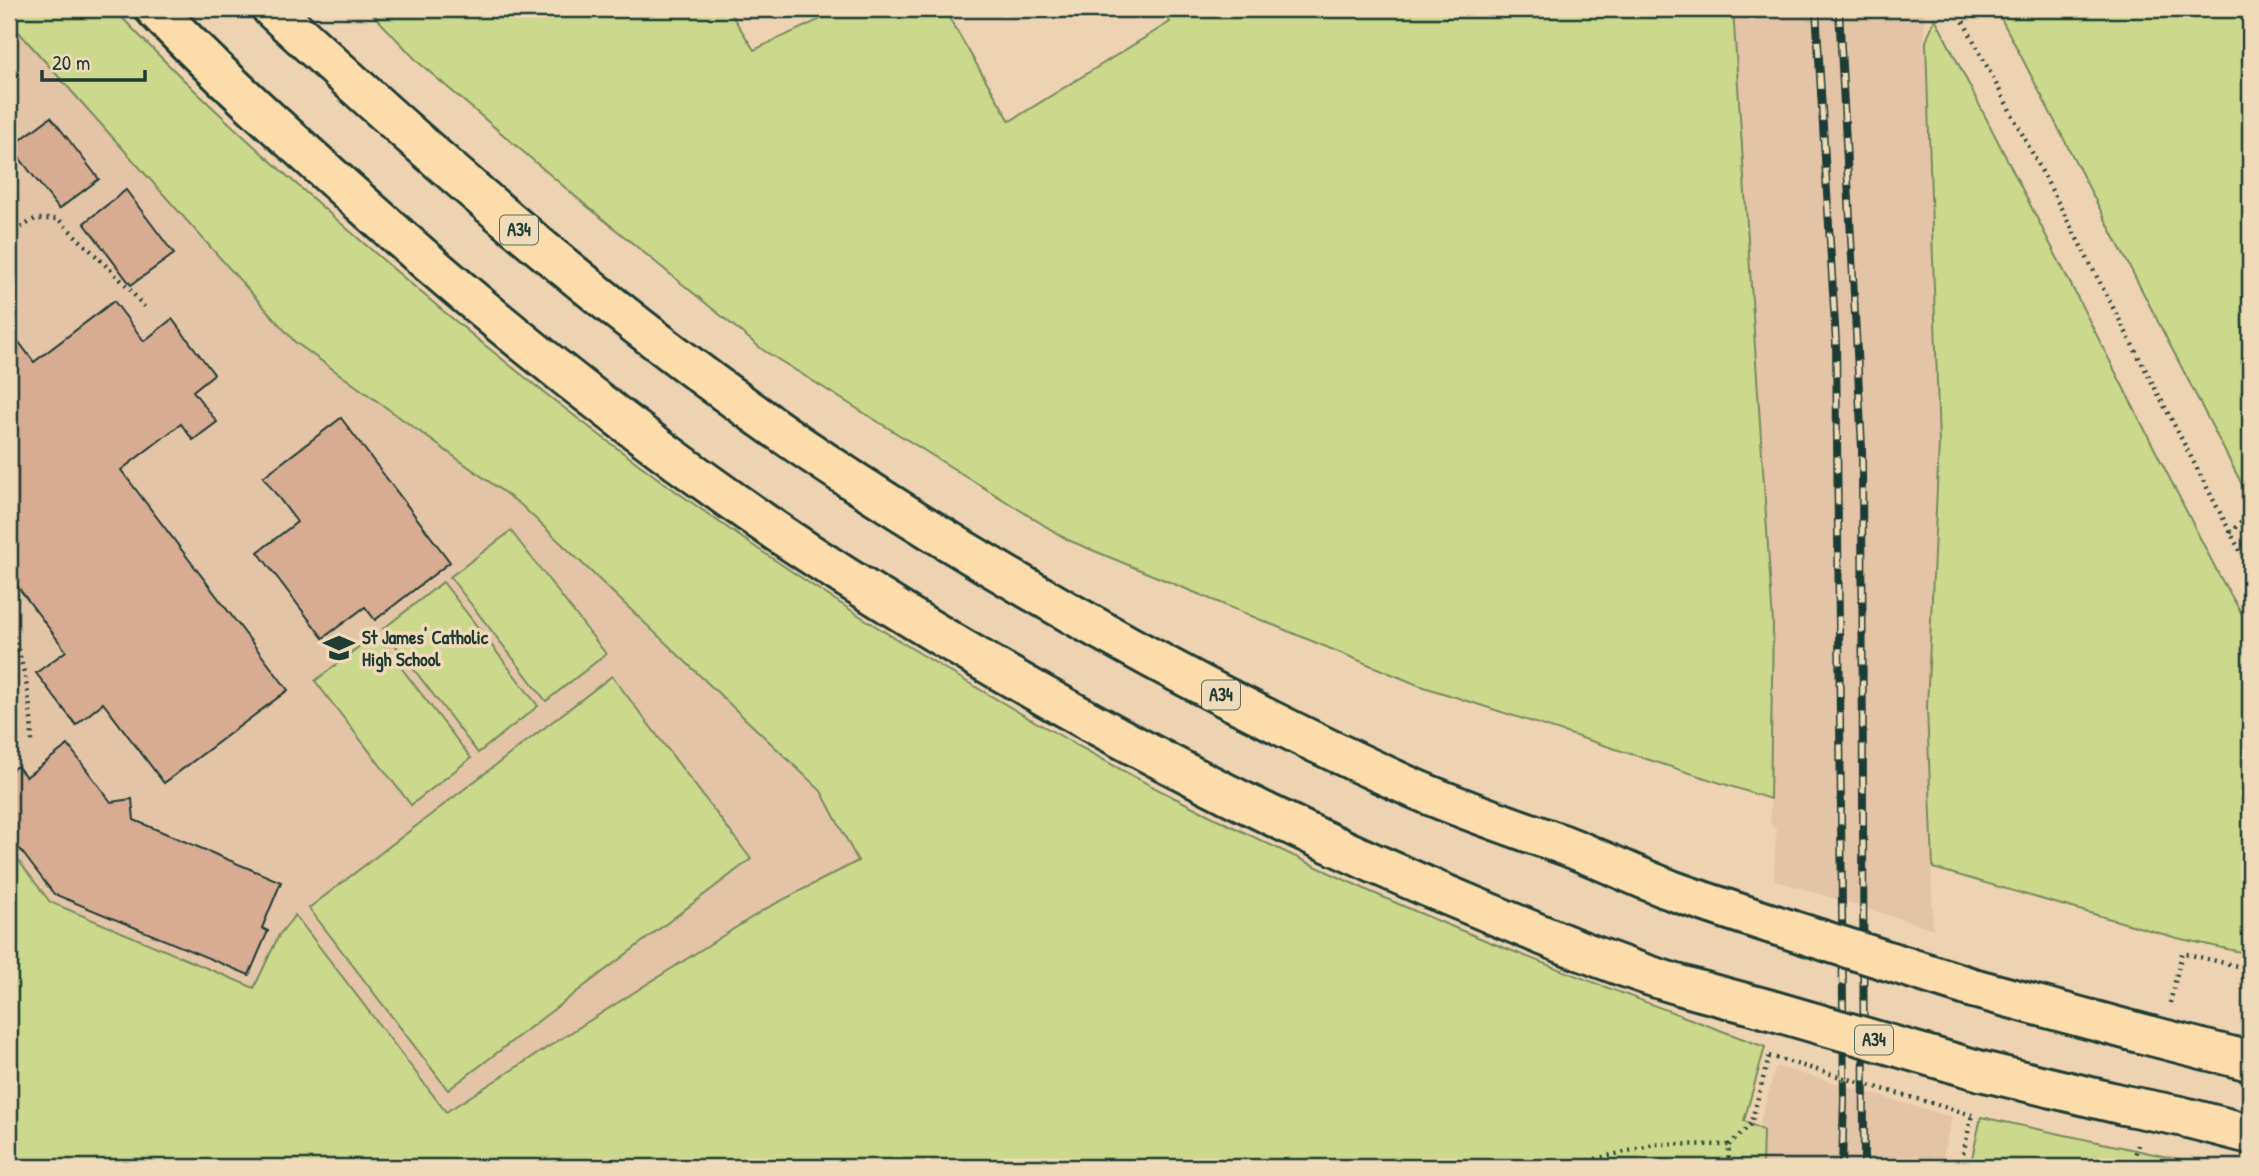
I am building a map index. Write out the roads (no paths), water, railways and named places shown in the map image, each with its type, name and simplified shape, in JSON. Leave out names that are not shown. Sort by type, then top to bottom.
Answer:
[{"type":"highway","name":"A34","points":[[155,9],[294,143],[415,252],[520,340],[649,440],[790,540],[961,648],[1097,726],[1236,799],[1367,862],[1535,932],[1679,985],[1981,1071],[2250,1134]]},
{"type":"highway","name":"A34","points":[[272,9],[581,282],[712,382],[850,479],[1016,582],[1167,668],[1411,788],[1576,850],[1669,889],[1973,988],[2250,1061]]},
{"type":"railway","points":[[1816,9],[1836,342],[1844,1098],[1842,1167]]},
{"type":"railway","points":[[1839,9],[1862,448],[1864,1167]]},
{"type":"place","name":"St James' Catholic High School","points":[[339,648]]}]
